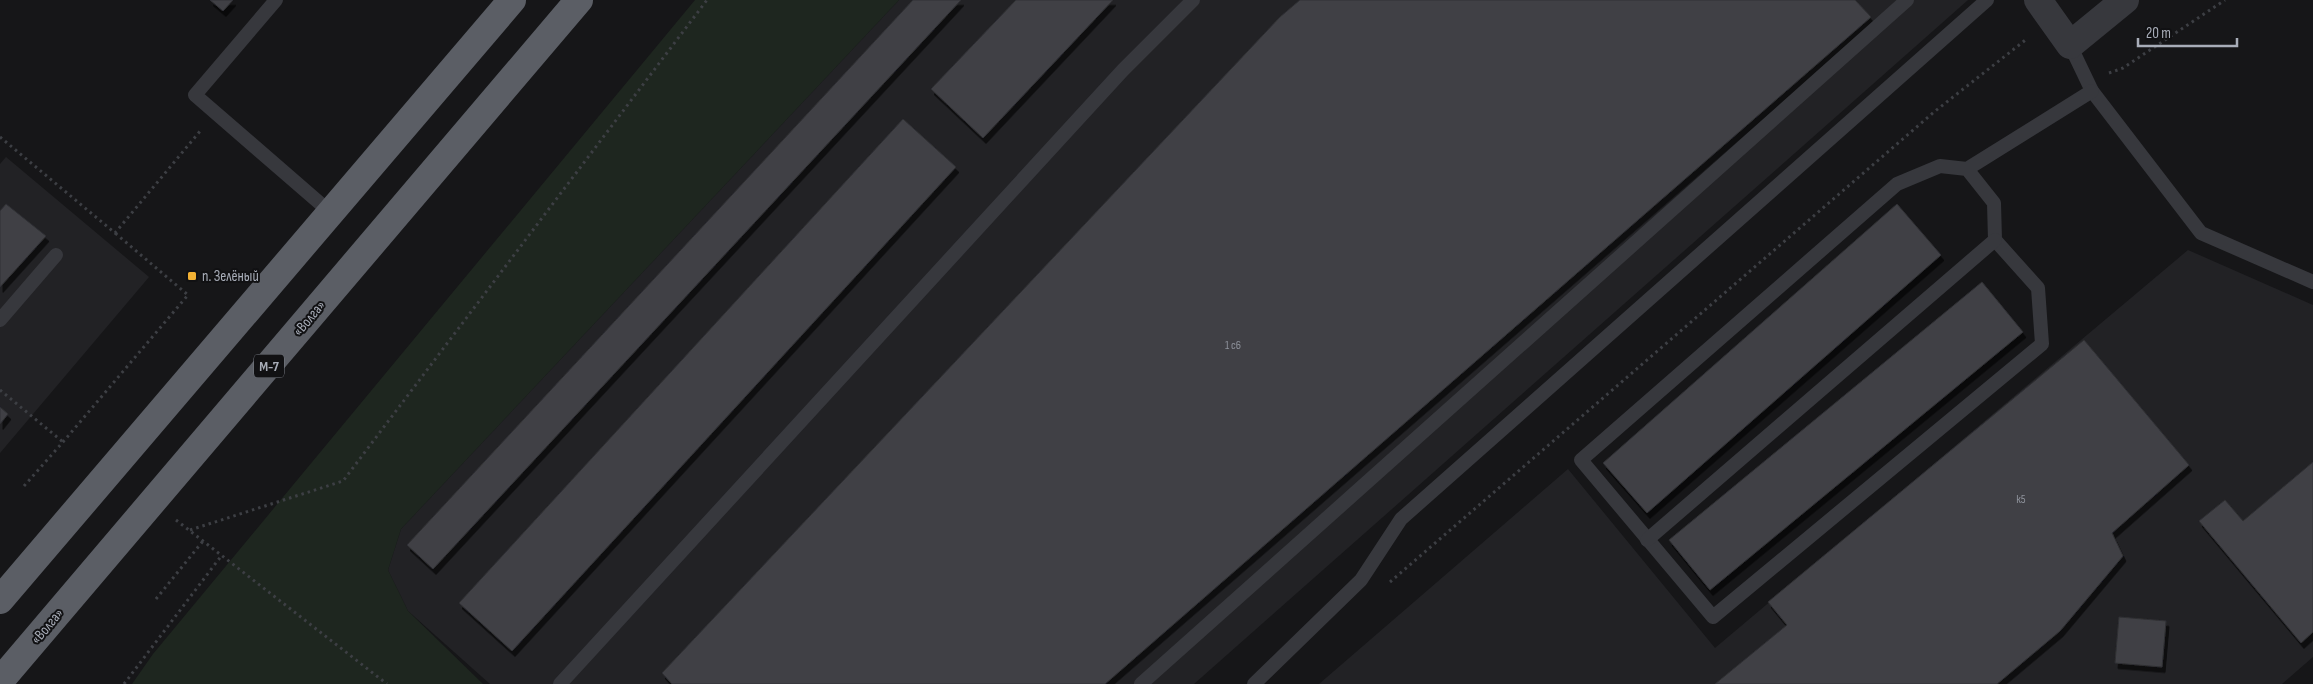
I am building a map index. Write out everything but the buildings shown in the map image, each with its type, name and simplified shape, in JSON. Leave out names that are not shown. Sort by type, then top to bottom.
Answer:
[{"type":"highway","points":[[0,600],[512,0]]},
{"type":"highway","name":"«Волга»","points":[[0,681],[579,0]]},
{"type":"street","points":[[2038,0],[2070,45],[2125,0]]},
{"type":"lane","points":[[276,0],[195,95],[330,212]]},
{"type":"lane","points":[[560,684],[1123,70],[1193,0]]},
{"type":"lane","points":[[1141,684],[1907,0]]},
{"type":"lane","points":[[1254,684],[1361,580],[1401,519],[1987,0]]},
{"type":"lane","points":[[2070,45],[2092,91],[2201,233],[2313,282]]},
{"type":"lane","points":[[1967,169],[1994,203],[1995,240],[2038,288],[2042,344],[1713,617],[1581,460],[1897,184],[1940,166],[1967,169],[2092,91]]},
{"type":"lane","points":[[1647,540],[1995,240]]},
{"type":"lane","points":[[0,320],[56,255]]},
{"type":"path","points":[[190,530],[343,481],[707,0]]},
{"type":"path","points":[[115,233],[215,112]]},
{"type":"path","points":[[0,137],[188,295],[24,486]]},
{"type":"path","points":[[0,390],[63,442]]},
{"type":"path","points":[[152,502],[386,684]]},
{"type":"path","points":[[156,599],[204,541]]},
{"type":"path","points":[[124,684],[222,555]]},
{"type":"shaded area","points":[[695,0],[899,0],[401,529],[388,570],[408,611],[483,684],[132,684],[153,654]]},
{"type":"shaded area","points":[[899,0],[1968,0],[1194,684],[490,684],[408,611],[388,570],[401,529]]},
{"type":"shaded area","points":[[6,157],[149,277],[0,453],[0,164]]},
{"type":"shaded area","points":[[2188,250],[2313,305],[2313,657],[2282,684],[1319,684],[1568,469],[1715,648]]},
{"type":"place","name":"п. Зелёный","points":[[192,276]]}]
